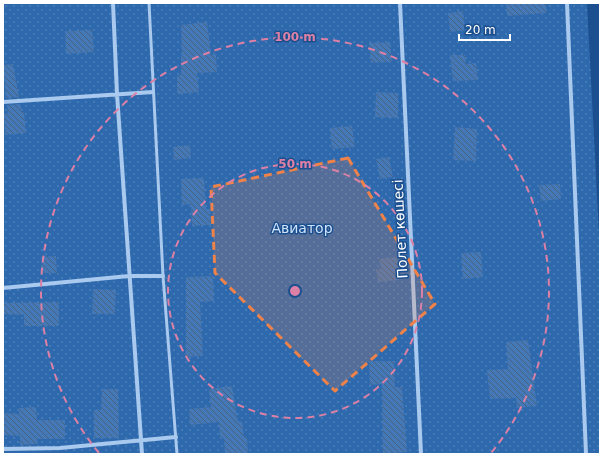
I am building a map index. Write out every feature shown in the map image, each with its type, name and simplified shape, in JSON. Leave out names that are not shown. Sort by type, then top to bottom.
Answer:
[{"type":"street","points":[[113,3],[116,94],[142,454]]},
{"type":"street","name":"Полет көшесі","points":[[400,3],[421,454]]},
{"type":"street","points":[[567,3],[586,454]]},
{"type":"street","points":[[3,102],[153,92]]},
{"type":"street","points":[[3,288],[129,276],[163,276]]},
{"type":"street","points":[[3,449],[60,448],[176,437]]},
{"type":"lane","points":[[149,3],[163,276],[177,454]]},
{"type":"highlighted area","points":[[348,158],[435,304],[335,391],[215,273],[211,187]]},
{"type":"green space","name":"Авиатор","points":[[3,3],[587,3],[600,253],[600,454],[3,454]]},
{"type":"building","points":[[506,3],[546,3],[546,13],[507,16]]},
{"type":"building","points":[[463,11],[465,30],[450,32],[448,13]]},
{"type":"building","points":[[207,22],[211,55],[216,55],[217,72],[197,73],[199,92],[177,94],[177,76],[181,75],[181,25]]},
{"type":"building","points":[[92,30],[94,52],[66,54],[65,31]]},
{"type":"building","points":[[390,42],[392,62],[371,63],[369,43]]},
{"type":"building","points":[[450,55],[465,55],[466,64],[476,63],[478,80],[453,81]]},
{"type":"building","points":[[13,64],[19,97],[6,98],[3,65]]},
{"type":"building","points":[[376,92],[398,93],[398,118],[375,117]]},
{"type":"building","points":[[20,104],[22,112],[24,112],[26,133],[5,135],[4,114],[8,113],[7,105]]},
{"type":"building","points":[[352,126],[355,147],[332,149],[330,128]]},
{"type":"building","points":[[455,127],[477,129],[476,161],[453,160]]},
{"type":"building","points":[[190,145],[191,158],[174,160],[173,147]]},
{"type":"building","points":[[389,157],[393,177],[380,179],[376,159]]},
{"type":"building","points":[[204,178],[206,209],[210,209],[211,225],[192,226],[191,204],[182,205],[181,179]]},
{"type":"building","points":[[560,184],[561,199],[541,201],[539,185]]},
{"type":"building","points":[[481,252],[483,277],[463,279],[461,253]]},
{"type":"building","points":[[56,256],[57,273],[43,273],[42,257]]},
{"type":"building","points":[[397,257],[399,280],[378,282],[376,269],[381,269],[379,259]]},
{"type":"building","points":[[213,276],[214,301],[200,302],[203,356],[186,357],[186,277]]},
{"type":"building","points":[[93,289],[116,290],[115,314],[92,314]]},
{"type":"building","points":[[59,302],[59,326],[24,326],[24,315],[3,314],[3,303]]},
{"type":"building","points":[[528,340],[537,406],[517,408],[516,398],[490,399],[487,370],[508,369],[506,342]]},
{"type":"building","points":[[369,361],[394,361],[395,387],[402,387],[407,452],[383,454],[382,384],[370,385]]},
{"type":"building","points":[[232,386],[238,422],[242,421],[244,437],[247,437],[248,454],[225,454],[224,438],[220,439],[219,422],[190,425],[189,409],[211,407],[209,389]]},
{"type":"building","points":[[102,389],[118,389],[119,438],[94,438],[94,410],[101,410]]},
{"type":"building","points":[[36,407],[37,420],[65,420],[65,439],[37,439],[38,444],[20,445],[20,436],[3,435],[3,413],[19,414],[19,408]]}]
